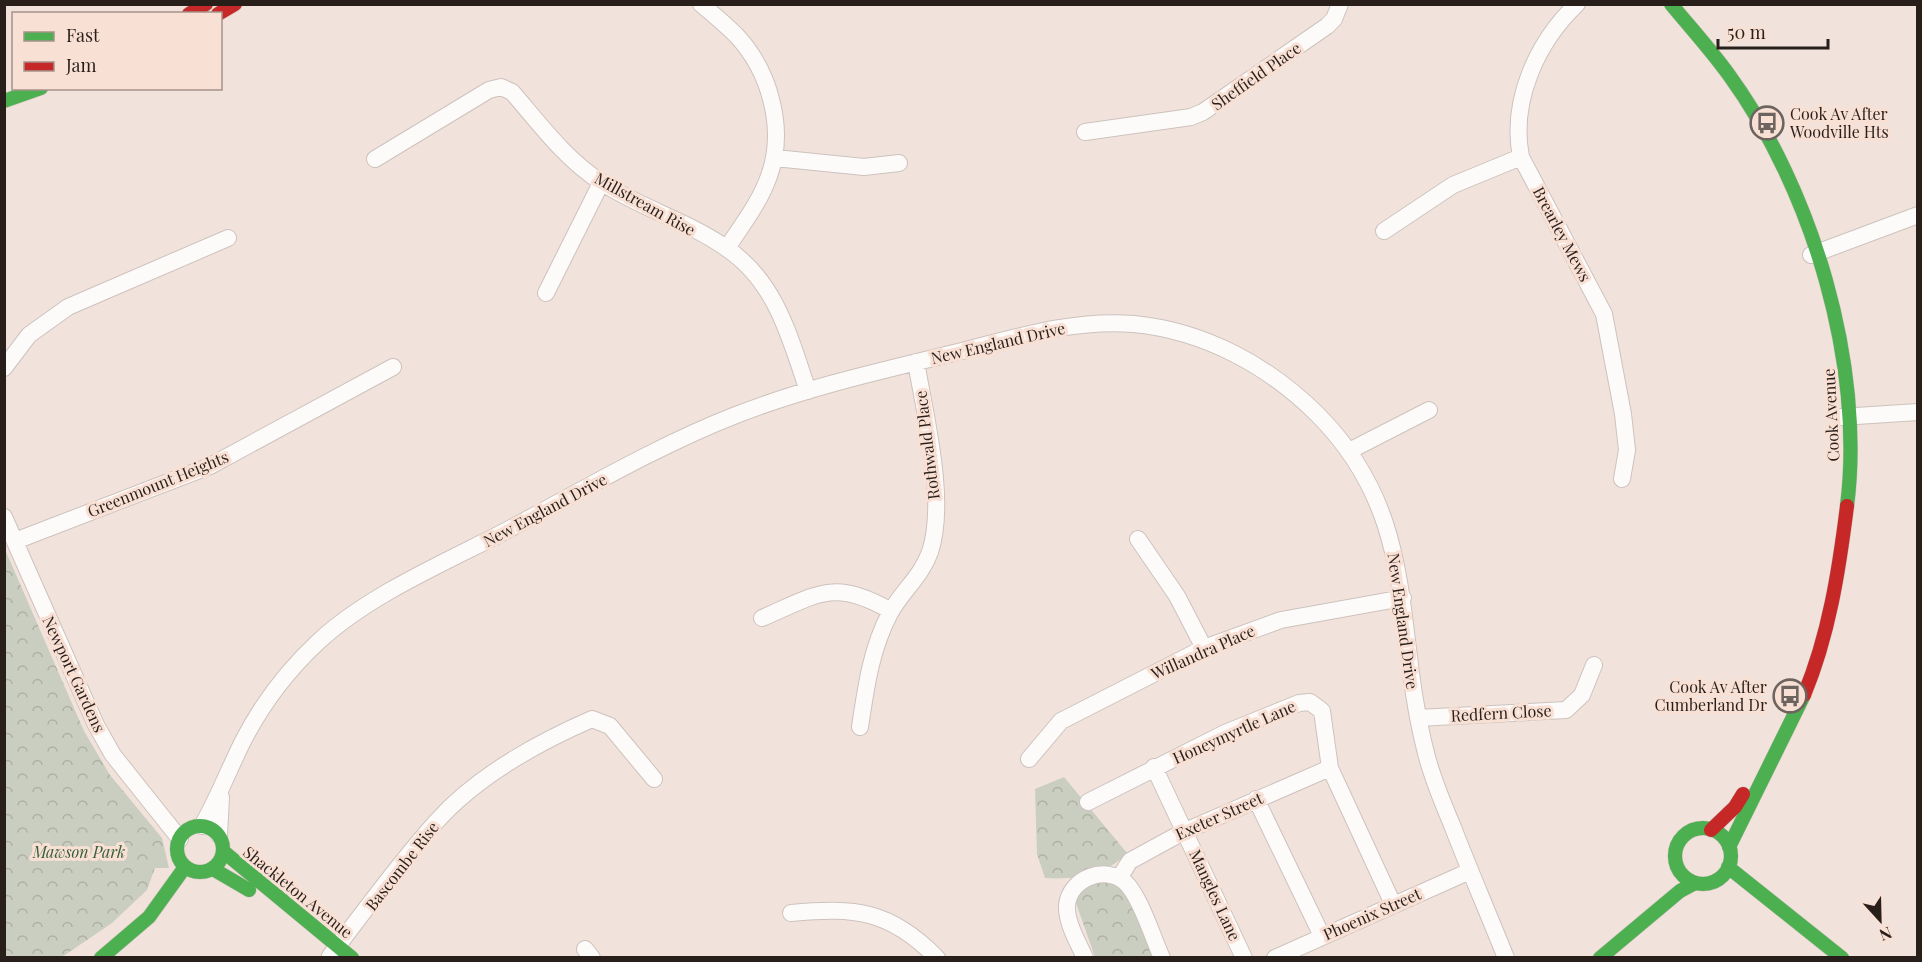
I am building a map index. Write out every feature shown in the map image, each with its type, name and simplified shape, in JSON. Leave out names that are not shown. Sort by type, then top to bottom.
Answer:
[{"type":"street","points":[[192,12],[206,4]]},
{"type":"street","points":[[221,12],[235,4]]},
{"type":"street","points":[[701,4],[737,36],[759,66],[771,99],[775,122],[775,158],[761,195],[727,248]]},
{"type":"street","name":"Sheffield Place","points":[[1085,132],[1191,117],[1203,112],[1327,26],[1334,19],[1340,4]]},
{"type":"street","name":"Brearley Mews","points":[[1577,4],[1548,37],[1531,72],[1518,124],[1521,157],[1604,314],[1623,414],[1627,450],[1622,479]]},
{"type":"street","name":"Cook Avenue","points":[[1658,4],[1700,52],[1741,106],[1782,182],[1815,254]]},
{"type":"street","name":"Cook Avenue","points":[[1671,4],[1725,68],[1753,109],[1787,171],[1841,337],[1851,478],[1840,573],[1827,629],[1801,705],[1746,807],[1729,847]]},
{"type":"street","name":"Millstream Rise","points":[[375,159],[489,90],[501,87],[512,92],[564,152],[601,183],[727,248],[753,272],[776,304],[785,322],[808,391]]},
{"type":"street","points":[[4,101],[35,90]]},
{"type":"street","points":[[1384,231],[1453,185],[1521,157]]},
{"type":"street","points":[[775,158],[864,167],[899,163]]},
{"type":"street","points":[[546,293],[601,183]]},
{"type":"street","points":[[1815,254],[1917,215]]},
{"type":"street","points":[[4,368],[29,335],[68,307],[228,238]]},
{"type":"street","name":"New England Drive","points":[[189,832],[221,793],[242,742],[291,669],[321,639],[358,611],[672,444],[736,415],[808,391],[1043,331],[1091,323],[1137,324],[1179,332],[1216,344],[1276,378],[1321,418],[1349,451],[1371,485],[1385,519],[1403,598],[1412,687],[1431,772],[1506,957]]},
{"type":"street","name":"Rothwald Place","points":[[860,727],[872,656],[891,611],[919,575],[933,537],[934,482],[916,362]]},
{"type":"street","name":"Greenmount Heights","points":[[15,541],[210,466],[393,367]]},
{"type":"street","points":[[1349,451],[1430,410]]},
{"type":"street","points":[[1846,417],[1917,412]]},
{"type":"street","name":"Cook Avenue","points":[[1711,830],[1735,807],[1764,759],[1790,707],[1810,654],[1827,589],[1836,538],[1846,417]]},
{"type":"street","name":"Newport Gardens","points":[[4,517],[96,725],[113,755],[166,819],[189,832]]},
{"type":"street","points":[[1138,539],[1177,596],[1204,648]]},
{"type":"street","points":[[762,618],[810,598],[841,591],[862,595],[891,611]]},
{"type":"street","name":"Willandra Place","points":[[1029,759],[1061,721],[1204,648],[1281,620],[1403,598]]},
{"type":"street","name":"Redfern Close","points":[[1418,718],[1566,710],[1582,695],[1594,665]]},
{"type":"street","name":"Honeymyrtle Lane","points":[[1088,802],[1225,733],[1304,702],[1315,704],[1324,716],[1330,768],[1393,904]]},
{"type":"street","name":"Bascombe Rise","points":[[333,953],[436,821],[494,772],[556,735],[592,719],[610,726],[654,779]]},
{"type":"street","name":"Mangles Lane","points":[[1154,767],[1244,957]]},
{"type":"street","name":"Exeter Street","points":[[1119,878],[1130,861],[1183,832],[1330,768]]},
{"type":"street","name":"New England Drive","points":[[219,835],[221,793]]},
{"type":"street","points":[[1256,800],[1322,936]]},
{"type":"street","points":[[1695,883],[1684,877],[1677,867],[1676,851],[1682,838],[1695,830],[1711,830],[1722,836],[1729,847],[1728,867],[1722,876],[1712,882]]},
{"type":"street","points":[[185,867],[178,853],[189,832],[219,835],[224,852],[220,861],[196,885]]},
{"type":"street","name":"Shackleton Avenue","points":[[224,852],[333,953]]},
{"type":"street","points":[[185,867],[208,871]]},
{"type":"street","points":[[101,957],[141,927],[160,907],[185,867]]},
{"type":"street","points":[[1650,917],[1677,867]]},
{"type":"street","points":[[1728,867],[1842,957]]},
{"type":"street","name":"Shackleton Avenue","points":[[208,871],[244,886],[333,953],[352,957]]},
{"type":"street","name":"Phoenix Street","points":[[1275,957],[1470,871]]},
{"type":"street","points":[[1084,957],[1071,928],[1069,898],[1082,880],[1104,874],[1119,878],[1133,893],[1162,957]]},
{"type":"street","points":[[1600,957],[1680,891],[1695,883],[1712,882],[1743,894],[1827,957]]},
{"type":"street","points":[[121,957],[176,905]]},
{"type":"street","points":[[791,913],[846,912],[884,919],[911,933],[937,957]]},
{"type":"green space","name":"Mawson Park","points":[[4,547],[84,731],[110,775],[162,838],[169,868],[155,868],[147,890],[112,923],[62,957],[5,957]]},
{"type":"green space","points":[[1064,777],[1127,853],[1100,871],[1078,877],[1045,878],[1037,854],[1035,789]]},
{"type":"green space","points":[[1111,880],[1126,894],[1154,957],[1095,957],[1076,903],[1085,889]]},
{"type":"traffic: fast","points":[[1671,4],[1729,75],[1759,120],[1808,224],[1826,280],[1839,338],[1848,395],[1851,452],[1847,506]]},
{"type":"traffic: fast","points":[[4,101],[35,90]]},
{"type":"traffic: fast","points":[[1729,847],[1804,695]]},
{"type":"traffic: fast","points":[[200,826],[216,833],[223,849],[216,865],[200,872],[184,865],[177,849],[184,833],[200,826]]},
{"type":"traffic: fast","points":[[1703,828],[1723,836],[1731,856],[1723,876],[1703,884],[1683,876],[1675,856],[1683,836],[1703,828]]},
{"type":"traffic: fast","points":[[224,852],[352,958]]},
{"type":"traffic: fast","points":[[101,958],[149,917],[185,867]]},
{"type":"traffic: fast","points":[[1728,867],[1842,958]]},
{"type":"traffic: fast","points":[[213,869],[249,890]]},
{"type":"traffic: fast","points":[[1600,958],[1680,891],[1695,883]]},
{"type":"traffic: jam","points":[[192,12],[206,4]]},
{"type":"traffic: jam","points":[[221,12],[235,4]]},
{"type":"traffic: jam","points":[[1804,695],[1826,626],[1847,506]]},
{"type":"traffic: jam","points":[[1711,830],[1735,807],[1743,794]]},
{"type":"place","name":"Cook Av After Woodville Hts","points":[[1767,123]]},
{"type":"place","name":"Cook Av After Cumberland Dr","points":[[1790,696]]}]
